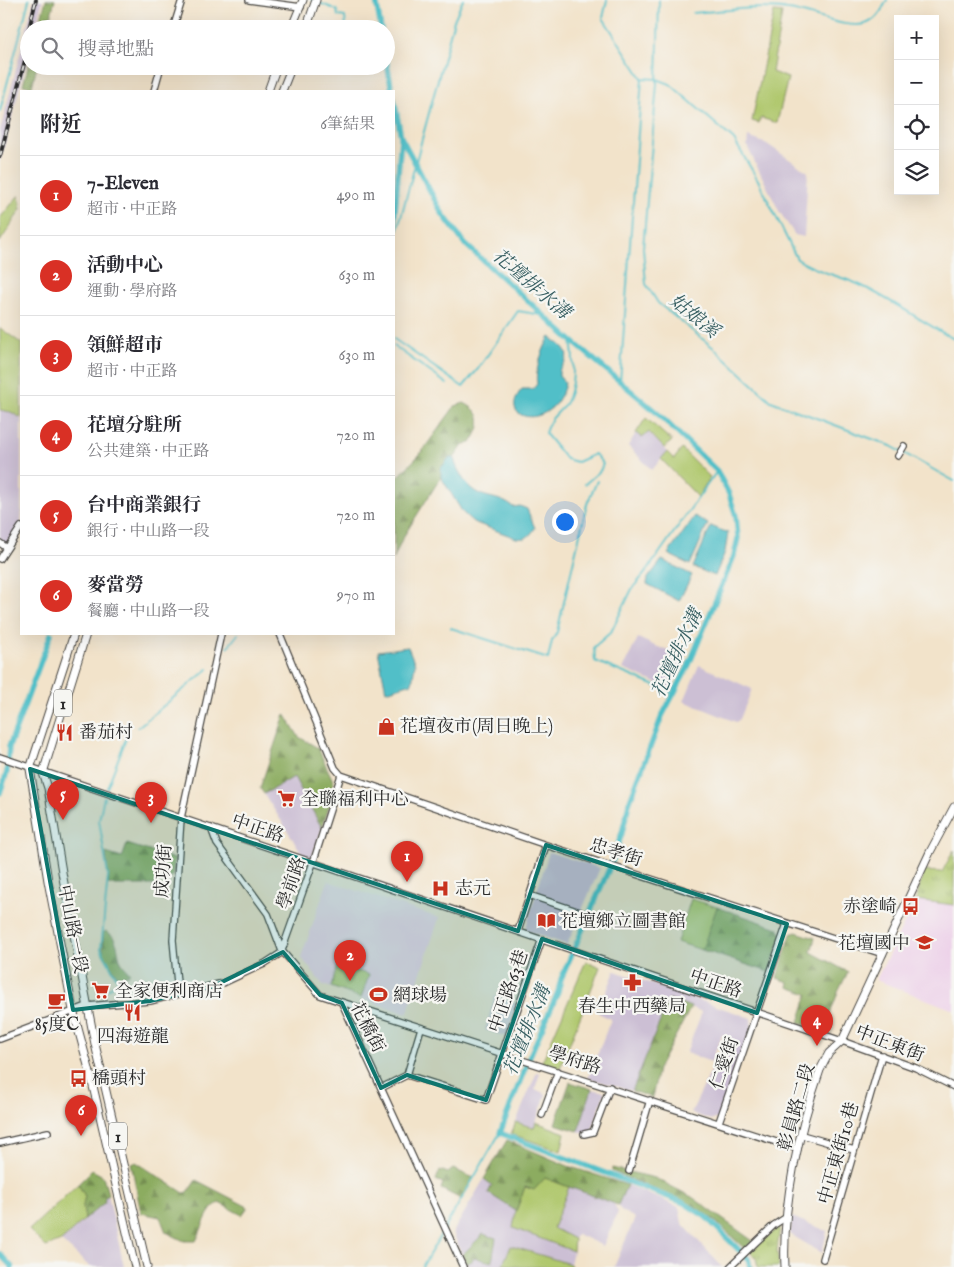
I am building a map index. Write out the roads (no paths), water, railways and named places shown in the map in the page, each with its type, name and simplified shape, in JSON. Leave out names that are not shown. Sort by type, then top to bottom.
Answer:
[{"type":"main road","points":[[309,20],[316,0]]},
{"type":"main road","points":[[295,20],[302,3]]},
{"type":"main road","points":[[268,90],[274,75]]},
{"type":"main road","points":[[282,90],[288,75]]},
{"type":"main road","name":"1","points":[[30,769],[74,635]]},
{"type":"main road","name":"1","points":[[43,773],[86,635]]},
{"type":"main road","name":"中山路一段","points":[[30,769],[48,881],[73,1010],[89,1069],[134,1267]]},
{"type":"main road","name":"中山路一段","points":[[43,773],[48,788],[87,1006],[147,1267]]},
{"type":"main road","name":"彰員路二段","points":[[784,1267],[783,1235],[785,1218],[798,1149],[820,1070],[829,1053],[842,1041],[954,807]]},
{"type":"street","points":[[176,20],[182,0]]},
{"type":"street","points":[[249,0],[302,3]]},
{"type":"street","points":[[154,90],[158,75]]},
{"type":"street","points":[[898,456],[904,446]]},
{"type":"street","points":[[0,558],[20,528]]},
{"type":"street","points":[[0,543],[7,548]]},
{"type":"street","name":"成功街","points":[[178,994],[173,940],[182,818],[221,635]]},
{"type":"street","points":[[280,635],[296,678],[335,768],[341,775]]},
{"type":"street","points":[[2,758],[43,773]]},
{"type":"street","name":"中正路","points":[[43,773],[182,818],[842,1041]]},
{"type":"street","name":"忠孝街","points":[[341,775],[546,845],[883,954]]},
{"type":"street","name":"學前路","points":[[282,951],[341,775]]},
{"type":"street","name":"花橋街","points":[[211,828],[217,844],[268,914],[282,951],[320,995],[342,1003],[463,1267]]},
{"type":"street","points":[[518,931],[546,845]]},
{"type":"street","points":[[529,895],[583,913]]},
{"type":"street","name":"仁愛街","points":[[719,1122],[787,924]]},
{"type":"street","name":"中正路63巷","points":[[407,1075],[486,1100],[542,939]]},
{"type":"street","points":[[0,1039],[39,1026],[73,1010],[87,1006],[137,1002],[223,983],[264,964],[282,951]]},
{"type":"street","name":"學府路","points":[[342,1003],[610,1087],[798,1149]]},
{"type":"street","points":[[381,1088],[407,1075],[421,1028]]},
{"type":"street","name":"中正東街","points":[[842,1041],[916,1068],[954,1087]]},
{"type":"street","name":"中正東街10巷","points":[[823,1259],[882,1055]]},
{"type":"street","points":[[542,1115],[558,1071]]},
{"type":"street","points":[[584,1134],[593,1132],[610,1087]]},
{"type":"street","points":[[629,1171],[650,1100]]},
{"type":"street","points":[[0,1143],[48,1132]]},
{"type":"street","points":[[802,1135],[854,1150]]},
{"type":"street","points":[[730,1267],[774,1225],[785,1218]]},
{"type":"water","points":[[550,337],[566,351],[566,359],[559,370],[559,376],[565,383],[559,399],[550,409],[540,415],[529,417],[521,415],[516,409],[515,400],[522,389],[533,389],[537,384],[536,379],[540,360]]},
{"type":"water","points":[[449,458],[454,458],[462,477],[474,491],[506,502],[513,507],[520,506],[527,509],[535,528],[531,533],[525,538],[516,538],[473,522],[463,513],[441,477],[441,468]]},
{"type":"water","points":[[695,516],[708,524],[690,565],[668,554]]},
{"type":"water","points":[[711,526],[728,533],[725,552],[715,576],[693,567]]},
{"type":"water","points":[[662,560],[692,575],[679,601],[647,584],[648,578]]},
{"type":"water","points":[[408,647],[415,664],[412,683],[386,691],[378,651]]},
{"type":"waterway","points":[[24,20],[29,0]]},
{"type":"waterway","points":[[312,0],[337,10],[338,16],[345,17],[345,20]]},
{"type":"waterway","name":"花壇排水溝","points":[[376,0],[379,20]]},
{"type":"waterway","points":[[395,239],[454,20],[463,0]]},
{"type":"waterway","points":[[607,0],[603,18],[642,78],[620,383]]},
{"type":"waterway","name":"姑娘溪","points":[[659,0],[657,84],[643,248],[646,284],[658,303],[715,349],[771,401],[891,446],[954,481]]},
{"type":"waterway","points":[[693,13],[753,8],[777,9],[789,10],[840,23],[860,25],[874,19],[887,0]]},
{"type":"waterway","points":[[0,111],[20,34]]},
{"type":"waterway","name":"花壇排水溝","points":[[389,75],[392,90]]},
{"type":"waterway","points":[[642,78],[657,79],[670,84],[734,140],[758,180],[797,259],[813,268],[864,287],[954,339]]},
{"type":"waterway","name":"花壇排水溝","points":[[395,104],[401,137],[395,212]]},
{"type":"waterway","name":"花壇排水溝","points":[[401,137],[442,213],[465,244],[571,340],[656,412],[717,471],[729,494],[736,516],[738,538],[734,556],[688,667],[662,716],[629,803],[622,833],[612,862],[561,979],[558,992],[529,1058],[500,1133],[684,1203],[706,1217],[748,1259],[750,1267]]},
{"type":"waterway","points":[[395,340],[463,387],[478,369],[518,311],[542,315]]},
{"type":"waterway","points":[[571,340],[573,370],[570,393],[565,404],[550,421],[545,433],[566,459],[577,462],[595,454],[603,464],[600,471],[585,484]]},
{"type":"waterway","points":[[395,347],[447,384]]},
{"type":"waterway","points":[[675,694],[595,661],[594,647],[611,632],[632,589],[717,471]]},
{"type":"waterway","points":[[451,628],[548,659],[552,641],[557,632],[587,504],[597,481]]},
{"type":"waterway","name":"花壇排水溝","points":[[0,793],[7,772],[9,747],[51,635]]},
{"type":"waterway","points":[[228,647],[237,635]]},
{"type":"waterway","points":[[138,727],[208,669]]},
{"type":"waterway","points":[[107,788],[127,736]]},
{"type":"waterway","points":[[104,797],[99,820],[108,876],[101,949],[119,982],[106,990]]},
{"type":"waterway","name":"花壇排水溝","points":[[422,1267],[500,1133]]},
{"type":"waterway","name":"花壇排水溝","points":[[0,1254],[12,1267]]},
{"type":"railway","points":[[31,20],[36,0]]},
{"type":"railway","points":[[0,156],[21,75]]},
{"type":"place","name":"花壇夜市(周日晚上)","points":[[386,726]]},
{"type":"place","name":"番茄村","points":[[65,732]]},
{"type":"place","name":"全聯福利中心","points":[[287,799]]},
{"type":"place","name":"台中商業銀行","points":[[63,820]]},
{"type":"place","name":"領鮮超市","points":[[151,823]]},
{"type":"place","name":"7-Eleven","points":[[407,882]]},
{"type":"place","name":"志元","points":[[441,888]]},
{"type":"place","name":"赤塗崎","points":[[911,906]]},
{"type":"place","name":"花壇鄉立圖書館","points":[[546,921]]},
{"type":"place","name":"花壇國中","points":[[924,943]]},
{"type":"place","name":"活動中心","points":[[350,981]]},
{"type":"place","name":"春生中西藥局","points":[[632,983]]},
{"type":"place","name":"全家便利商店","points":[[101,991]]},
{"type":"place","name":"網球場","points":[[379,995]]},
{"type":"place","name":"85度C","points":[[57,1001]]},
{"type":"place","name":"四海遊龍","points":[[133,1013]]},
{"type":"place","name":"花壇分駐所","points":[[817,1046]]},
{"type":"place","name":"橋頭村","points":[[78,1078]]},
{"type":"place","name":"麥當勞","points":[[81,1136]]}]
